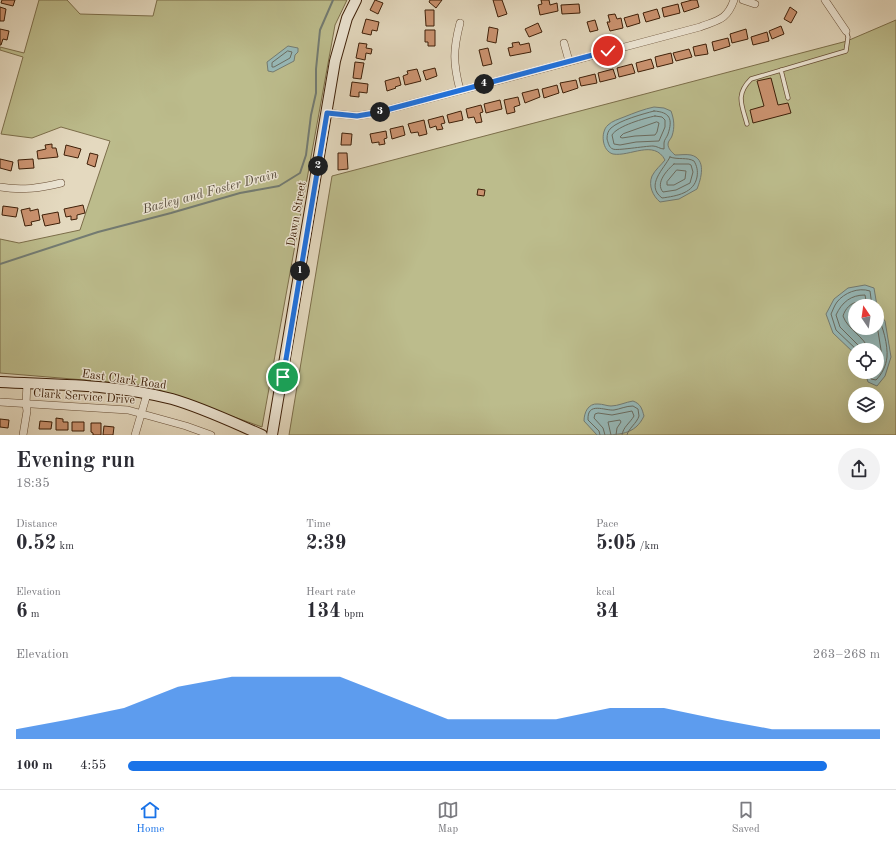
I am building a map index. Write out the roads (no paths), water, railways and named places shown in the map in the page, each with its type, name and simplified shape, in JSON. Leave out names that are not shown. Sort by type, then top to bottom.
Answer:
[{"type":"street","name":"Dawn Street","points":[[272,435],[335,61],[347,18],[356,0]]},
{"type":"street","points":[[327,113],[357,116],[375,113],[700,27],[721,19],[730,11],[734,0]]},
{"type":"street","points":[[744,0],[755,4]]},
{"type":"street","points":[[825,0],[846,31]]},
{"type":"street","points":[[460,23],[454,57],[460,90]]},
{"type":"street","points":[[564,43],[569,61]]},
{"type":"street","points":[[0,187],[26,190],[61,183]]},
{"type":"street","name":"East Clark Road","points":[[0,382],[103,388],[147,394],[171,399],[196,407],[262,435]]},
{"type":"street","points":[[23,435],[27,411],[26,404],[28,383]]},
{"type":"street","points":[[135,435],[147,394]]},
{"type":"street","name":"Clark Service Drive","points":[[0,402],[121,409],[141,413],[211,435]]},
{"type":"lane","points":[[747,124],[740,99],[744,86],[751,79],[846,51],[848,37],[846,31]]},
{"type":"lane","points":[[781,70],[788,98]]},
{"type":"water","points":[[288,46],[298,48],[294,61],[273,72],[268,71],[267,62]]},
{"type":"water","points":[[654,107],[664,108],[671,111],[674,126],[672,136],[668,143],[670,150],[675,155],[691,155],[696,157],[701,165],[702,170],[697,189],[679,199],[660,202],[655,197],[652,190],[652,176],[665,160],[660,154],[655,151],[641,150],[613,154],[606,149],[604,145],[603,136],[605,128],[610,124],[616,120]]},
{"type":"water","points":[[865,285],[874,288],[876,299],[848,299],[848,335],[884,335],[884,320],[891,357],[884,377],[884,343],[848,343],[848,347],[833,333],[826,314],[834,299],[848,288]]},
{"type":"water","points":[[867,379],[883,379],[877,386],[868,382]]},
{"type":"water","points":[[633,401],[636,402],[642,409],[644,416],[636,427],[625,433],[597,435],[584,421],[587,409],[592,405],[598,404],[614,406]]},
{"type":"waterway","name":"Bazley and Foster Drain","points":[[0,264],[98,232],[240,193],[279,186],[300,173],[306,155],[311,115],[316,93],[316,69],[320,30],[333,0]]}]
